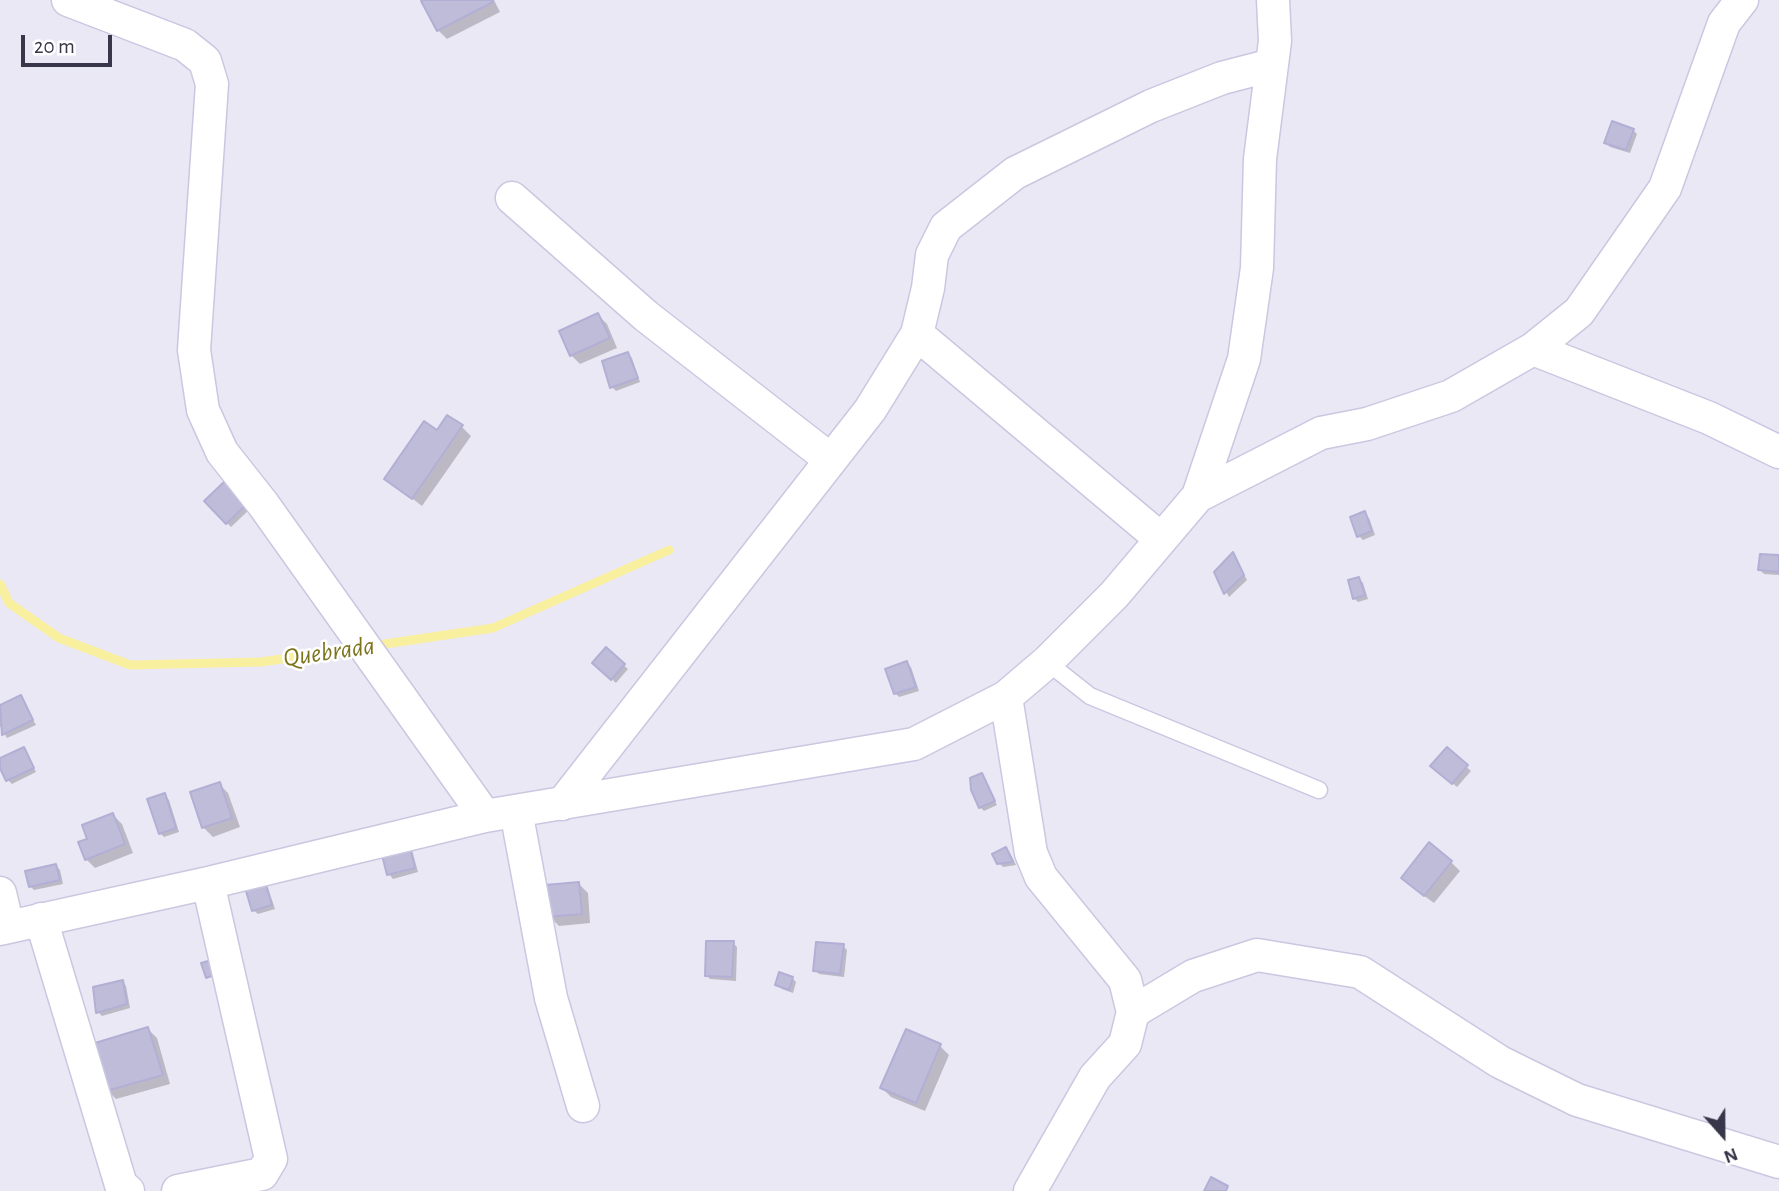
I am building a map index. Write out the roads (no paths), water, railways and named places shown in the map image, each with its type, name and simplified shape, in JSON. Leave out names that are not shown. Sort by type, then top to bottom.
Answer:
[{"type":"street","points":[[68,0],[185,44],[205,61],[212,84],[194,350],[203,410],[222,452],[263,504],[485,816]]},
{"type":"street","points":[[0,893],[4,928],[208,883],[485,816],[914,744],[1006,697],[1047,662],[1114,595],[1198,496],[1244,359],[1257,268],[1260,159],[1275,41],[1273,0]]},
{"type":"street","points":[[1198,496],[1321,433],[1367,424],[1451,396],[1533,349],[1579,312],[1665,188],[1724,23],[1742,0]]},
{"type":"street","points":[[562,803],[870,410],[917,334],[928,288],[932,255],[946,227],[1015,173],[1152,106],[1222,78],[1272,65]]},
{"type":"street","points":[[512,198],[646,316],[831,460]]},
{"type":"street","points":[[917,334],[1161,539]]},
{"type":"street","points":[[1533,349],[1709,418],[1779,452]]},
{"type":"street","points":[[1006,697],[1031,853],[1041,877],[1125,981],[1133,1012],[1125,1044],[1095,1077],[1030,1191]]},
{"type":"street","points":[[516,811],[551,999],[583,1106]]},
{"type":"street","points":[[178,1191],[262,1174],[271,1159],[208,883]]},
{"type":"street","points":[[41,919],[121,1185],[128,1191]]},
{"type":"street","points":[[1133,1012],[1194,976],[1257,955],[1360,972],[1500,1062],[1577,1100],[1779,1162]]},
{"type":"lane","points":[[1047,662],[1090,696],[1319,789]]},
{"type":"waterway","name":"Quebrada","points":[[371,646],[493,628],[669,550]]},
{"type":"waterway","name":"Quebrada","points":[[0,584],[9,603],[59,638],[130,665],[261,662],[357,648]]}]
